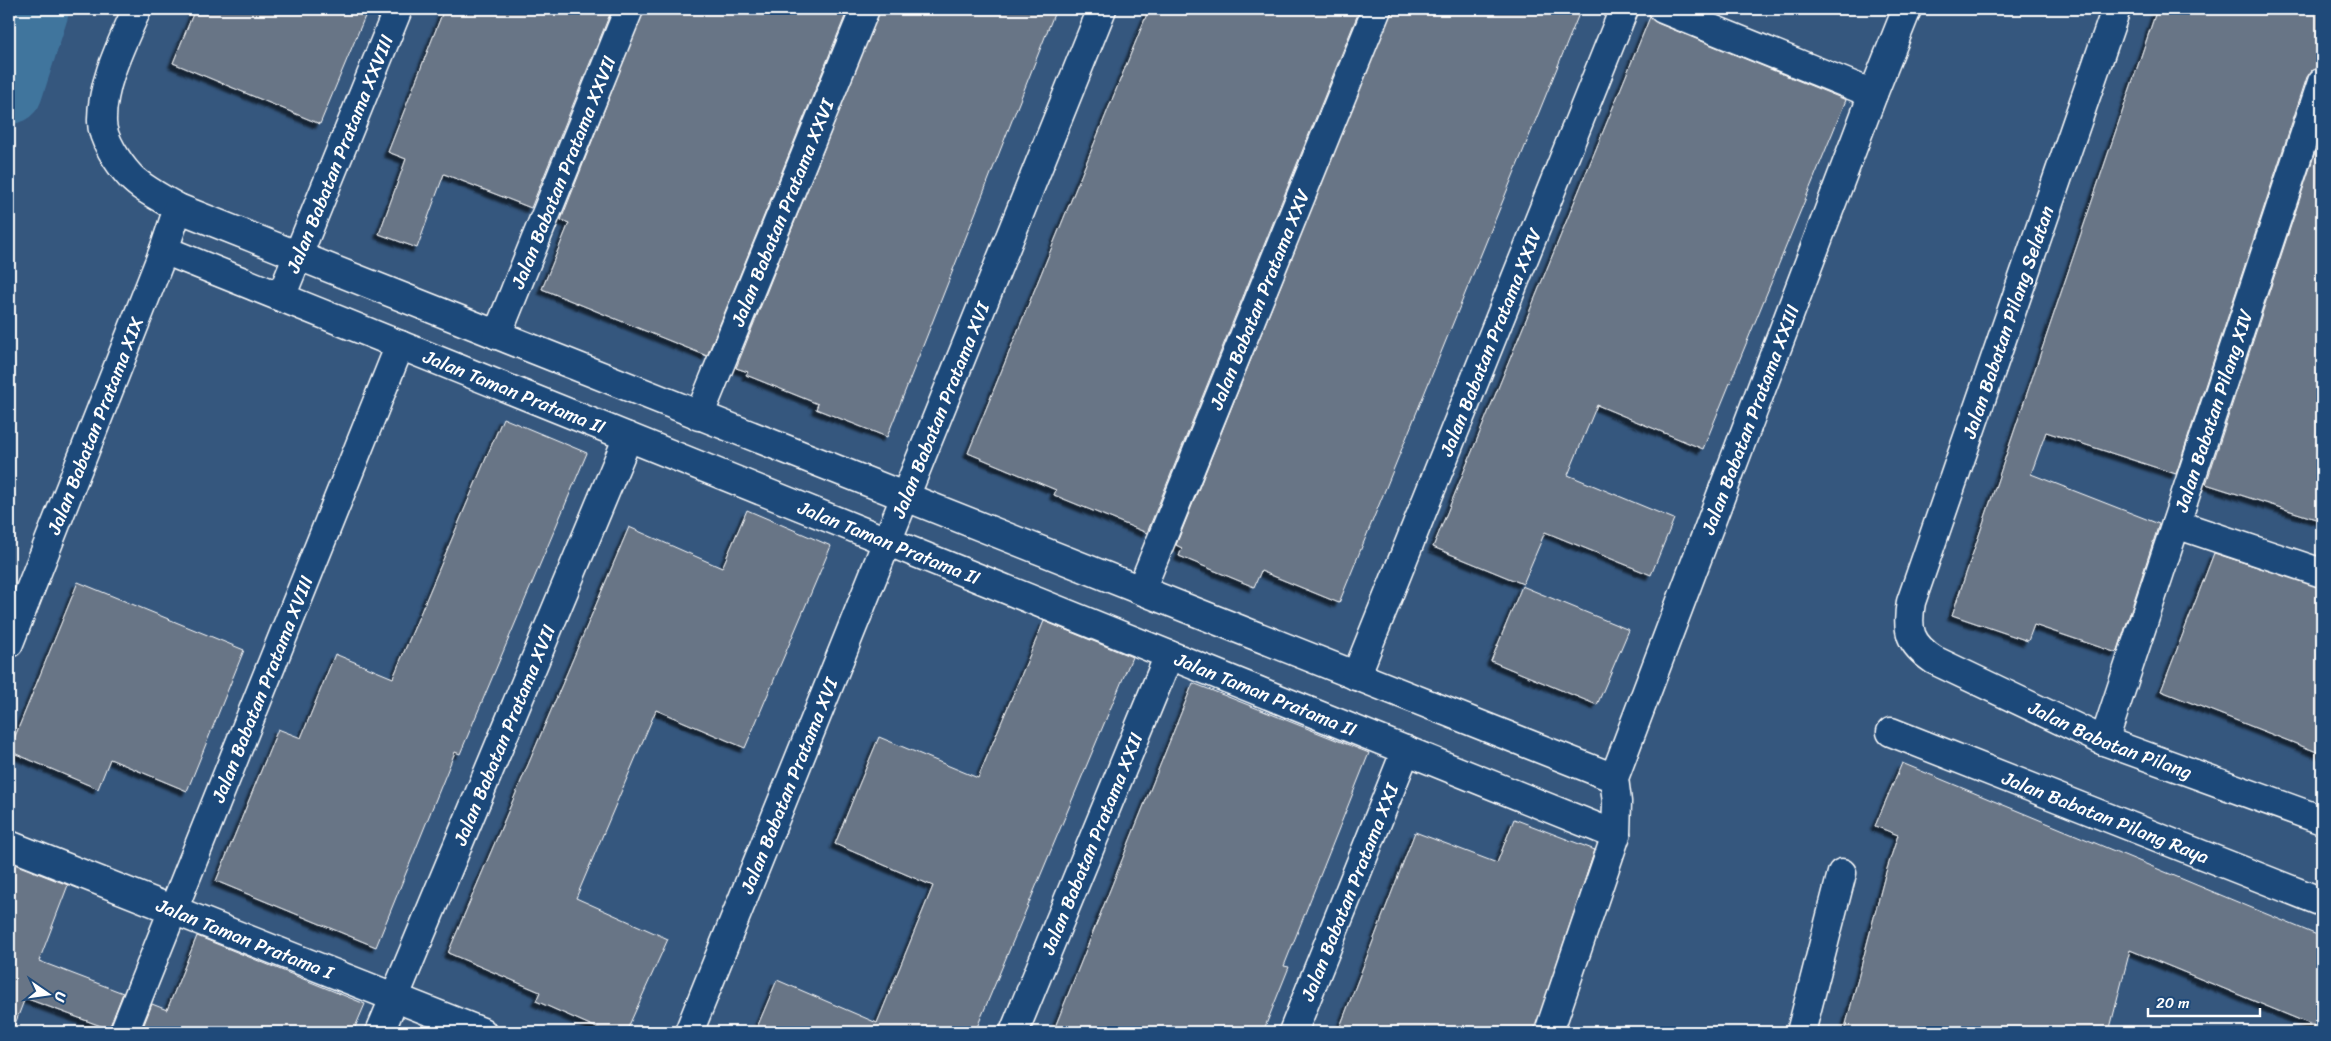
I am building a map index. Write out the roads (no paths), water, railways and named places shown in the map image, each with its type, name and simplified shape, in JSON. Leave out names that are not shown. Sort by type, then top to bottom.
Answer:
[{"type":"street","points":[[137,9],[106,90],[102,124],[111,151],[131,178],[178,208],[1614,778]]},
{"type":"street","name":"Jalan Babatan Pratama XXVIII","points":[[281,297],[398,9]]},
{"type":"street","name":"Jalan Babatan Pratama XXVII","points":[[497,335],[629,9]]},
{"type":"street","name":"Jalan Babatan Pratama XXVI","points":[[699,416],[865,9]]},
{"type":"street","name":"Jalan Babatan Pratama XVI","points":[[689,1032],[1102,9]]},
{"type":"street","name":"Jalan Babatan Pratama XXV","points":[[1141,590],[1377,9]]},
{"type":"street","name":"Jalan Babatan Pratama XXIV","points":[[1356,676],[1624,9]]},
{"type":"street","points":[[1662,9],[1873,94]]},
{"type":"street","name":"Jalan Babatan Pratama XXIII","points":[[1549,1032],[1616,835],[1617,802],[1614,778],[1873,94],[1907,9]]},
{"type":"street","name":"Jalan Babatan Pilang Selatan","points":[[1911,636],[1908,618],[1911,602],[2116,9]]},
{"type":"street","name":"Jalan Babatan Pilang XIV","points":[[2104,741],[2322,82]]},
{"type":"street","name":"Jalan Babatan Pratama XIX","points":[[9,643],[164,250],[178,208]]},
{"type":"street","name":"Jalan Taman Pratama II","points":[[164,250],[1616,835]]},
{"type":"street","name":"Jalan Babatan Pratama XVIII","points":[[124,1032],[400,345]]},
{"type":"street","name":"Jalan Babatan Pratama XVII","points":[[380,1032],[628,437]]},
{"type":"street","points":[[2176,524],[2322,573]]},
{"type":"street","name":"Jalan Babatan Pilang","points":[[1911,636],[1919,650],[1934,660],[2104,741],[2322,820]]},
{"type":"street","name":"Jalan Babatan Pratama XXII","points":[[1014,1032],[1169,654]]},
{"type":"street","name":"Jalan Babatan Pilang Raya","points":[[1891,732],[2322,902]]},
{"type":"street","name":"Jalan Babatan Pratama XXI","points":[[1293,1032],[1406,750]]},
{"type":"street","name":"Jalan Taman Pratama I","points":[[9,845],[482,1032]]},
{"type":"street","points":[[1801,1032],[1842,873]]},
{"type":"waterway","points":[[9,90],[35,9]]}]
